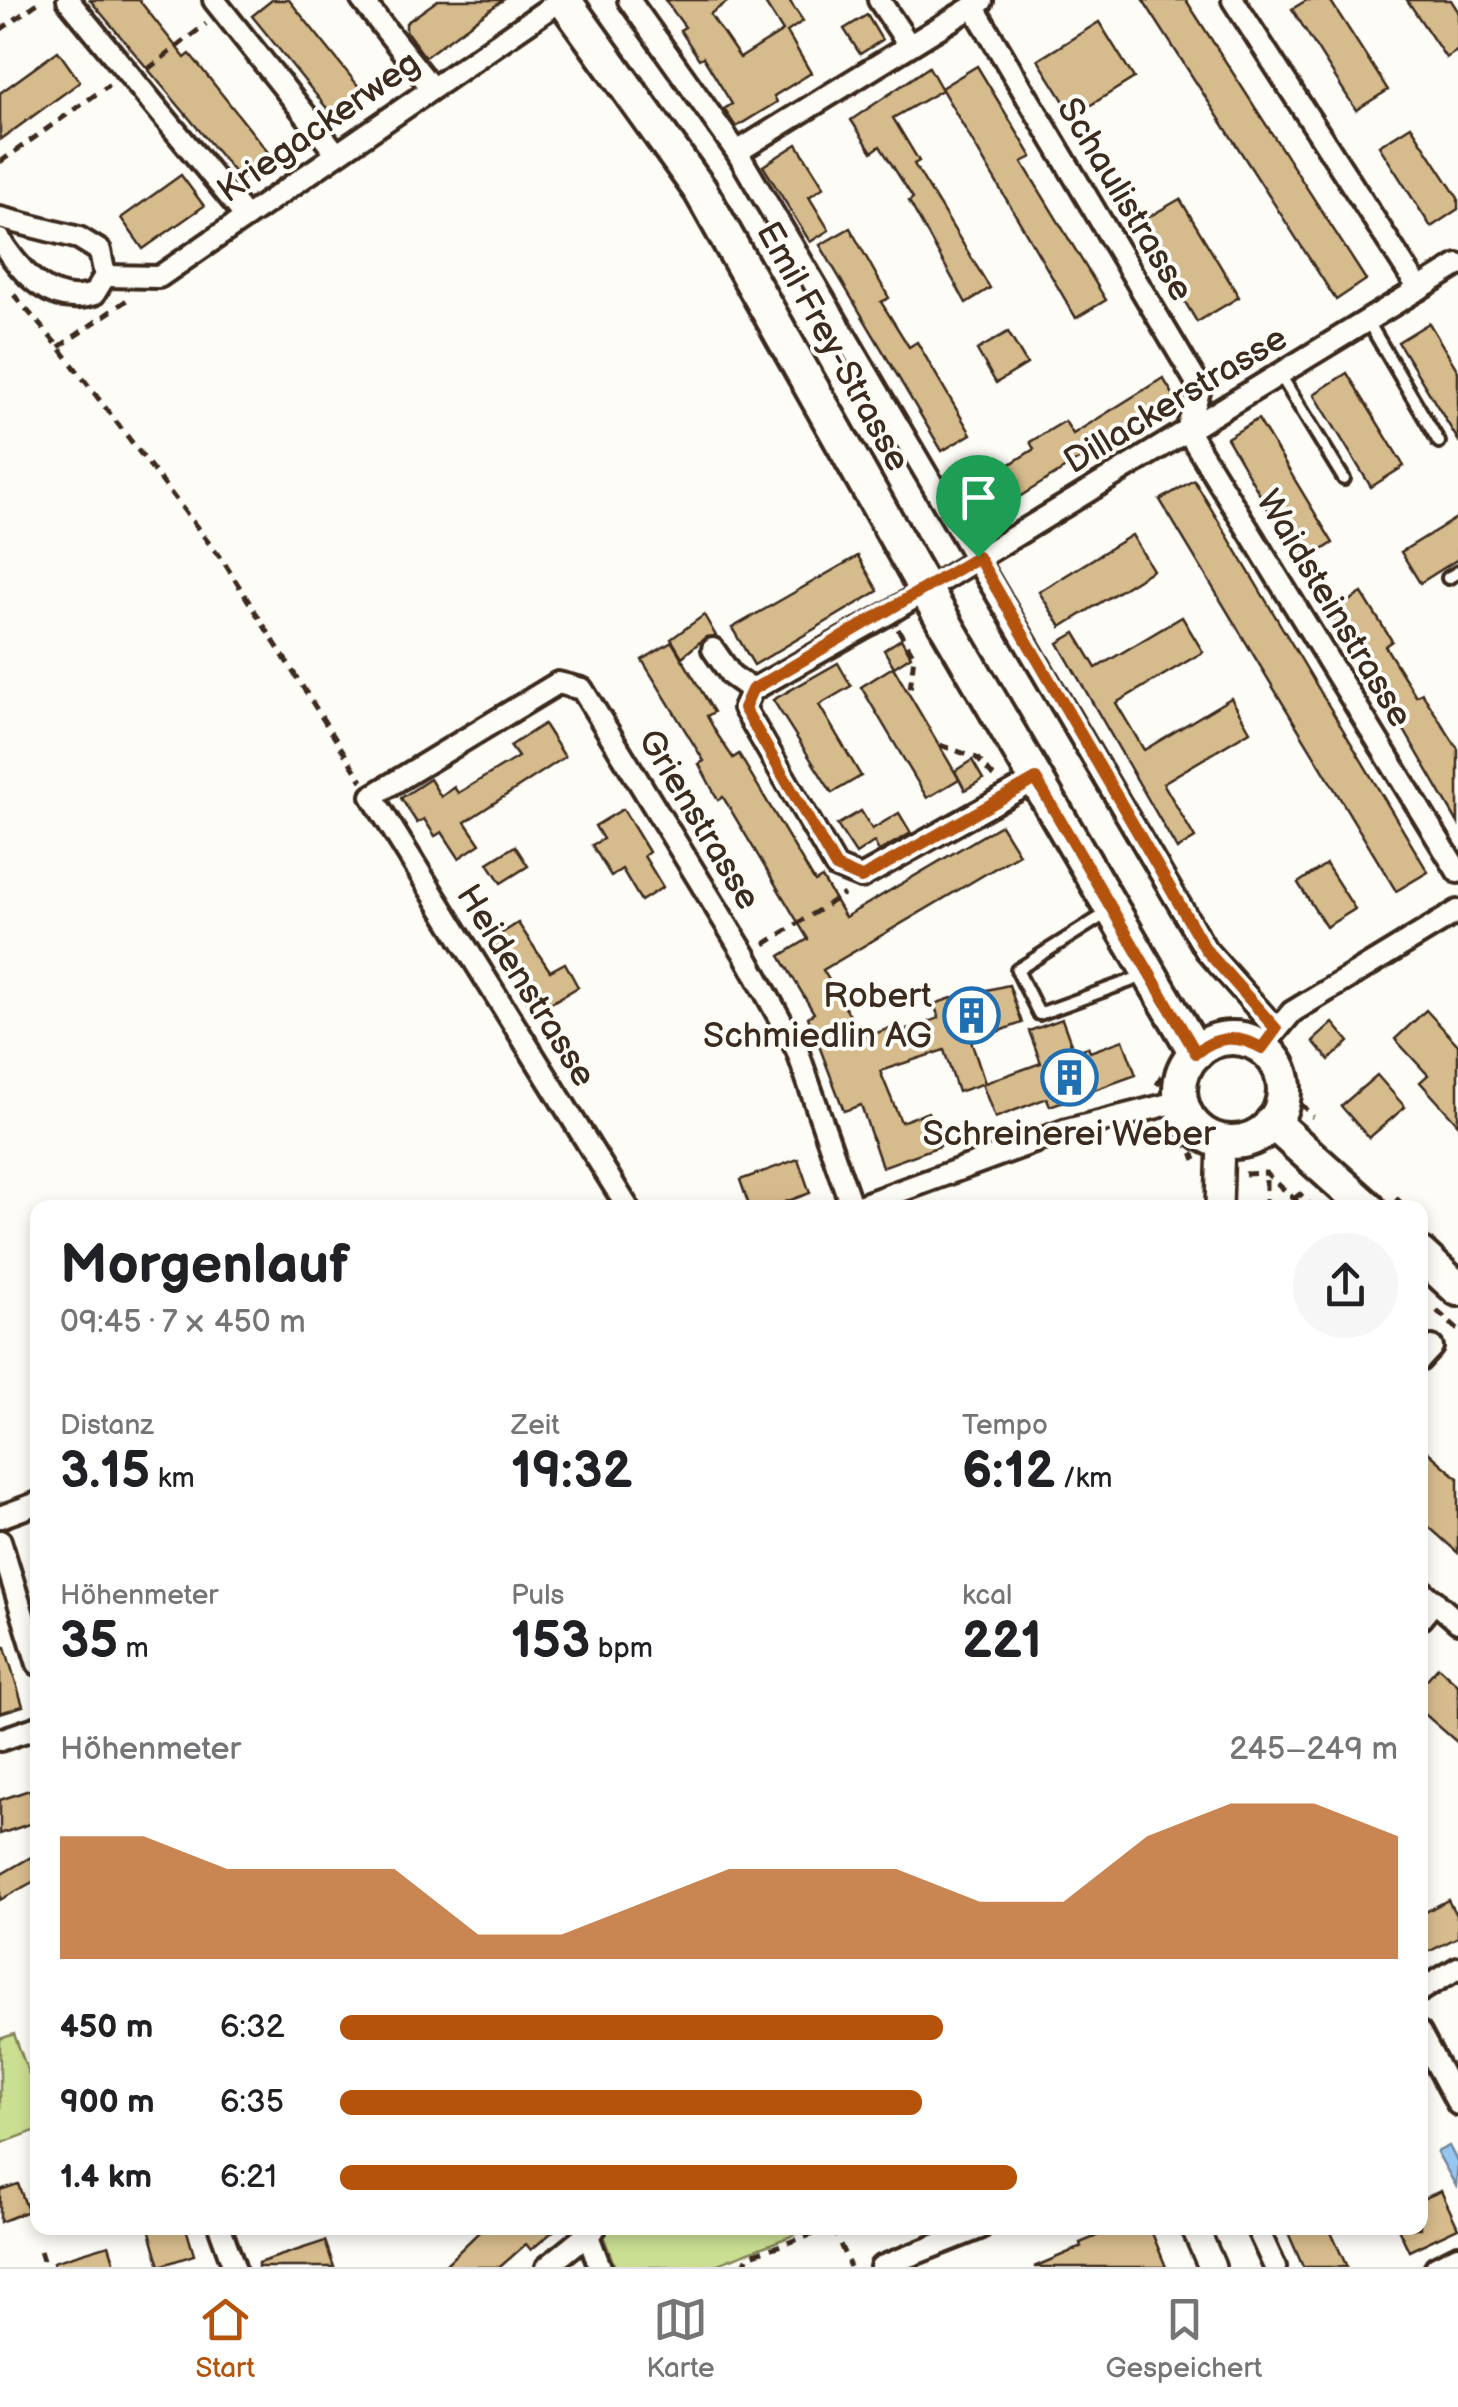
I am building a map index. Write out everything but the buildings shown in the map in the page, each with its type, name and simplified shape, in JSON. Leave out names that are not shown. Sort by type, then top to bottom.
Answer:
[{"type":"main road","name":"Emil Frey-Strasse","points":[[562,0],[637,98],[700,190],[925,589],[1023,786],[1112,910],[1196,1053]]},
{"type":"main road","points":[[1230,1038],[1269,1038],[1283,1083],[1282,1100],[1272,1122],[1250,1138],[1221,1140],[1192,1123],[1182,1100],[1182,1078],[1196,1053],[1212,1042],[1230,1038]]},
{"type":"main road","points":[[1272,1122],[1377,1200]]},
{"type":"main road","points":[[1428,1261],[1458,1289]]},
{"type":"street","points":[[68,0],[246,217]]},
{"type":"street","points":[[362,0],[432,86]]},
{"type":"street","name":"Kriegackerweg","points":[[104,276],[159,277],[562,0]]},
{"type":"street","points":[[628,0],[737,152],[1206,950],[1269,1038],[1292,1012],[1458,911]]},
{"type":"street","points":[[879,0],[909,45]]},
{"type":"street","points":[[1233,0],[1420,288]]},
{"type":"street","points":[[737,152],[978,3]]},
{"type":"street","name":"Schaulistrasse","points":[[978,3],[1200,388],[1188,430]]},
{"type":"street","points":[[219,6],[336,153]]},
{"type":"street","points":[[0,218],[79,238],[100,251],[104,276],[94,294],[76,300],[48,293],[0,240]]},
{"type":"street","name":"Dillackerstrasse","points":[[752,690],[889,613],[1420,288],[1455,274]]},
{"type":"street","name":"Waidsteinstrasse","points":[[1188,430],[1458,872]]},
{"type":"street","points":[[714,649],[731,675],[752,690],[744,708],[836,867],[861,878],[1023,786]]},
{"type":"street","name":"Grienstrasse","points":[[372,796],[558,683],[582,689],[745,955],[797,1050],[850,1200]]},
{"type":"street","name":"Heidenstrasse","points":[[372,796],[623,1200]]},
{"type":"street","points":[[875,1200],[1067,1130],[1182,1100]]},
{"type":"street","points":[[1220,1200],[1221,1140]]},
{"type":"street","points":[[0,1517],[30,1507]]},
{"type":"street","points":[[0,1541],[30,1638]]},
{"type":"street","points":[[1428,1596],[1458,1622]]},
{"type":"street","points":[[0,1740],[30,1730]]},
{"type":"street","points":[[1428,1987],[1458,1968]]},
{"type":"street","points":[[1428,2048],[1458,2104]]},
{"type":"street","points":[[223,2235],[234,2267]]},
{"type":"street","points":[[546,2267],[583,2235]]},
{"type":"street","points":[[590,2235],[600,2267]]},
{"type":"street","points":[[881,2267],[962,2235]]},
{"type":"street","points":[[1197,2235],[1212,2267]]},
{"type":"street","points":[[1260,2235],[1274,2267]]},
{"type":"street","points":[[1436,2267],[1458,2256]]},
{"type":"lane","points":[[1367,320],[1440,442]]},
{"type":"lane","points":[[1279,373],[1344,479]]},
{"type":"lane","points":[[1112,910],[1018,970],[1039,1014],[1149,973]]},
{"type":"path","points":[[0,30],[42,0]]},
{"type":"path","points":[[0,162],[130,76],[219,6]]},
{"type":"path","points":[[12,293],[60,347],[225,564],[372,796]]},
{"type":"path","points":[[889,613],[914,656],[910,690]]},
{"type":"path","points":[[940,745],[977,758],[1023,786]]},
{"type":"path","points":[[745,955],[834,904],[861,878]]},
{"type":"path","points":[[1292,1012],[1301,1023],[1290,1048],[1300,1103],[1320,1125]]},
{"type":"path","points":[[1266,1173],[1266,1200]]},
{"type":"path","points":[[1295,1198],[1300,1194],[1306,1200]]},
{"type":"path","points":[[744,2267],[748,2256],[812,2235]]},
{"type":"path","points":[[836,2235],[850,2267]]},
{"type":"path","points":[[40,2251],[45,2267]]},
{"type":"green space","points":[[14,2034],[30,2077],[30,2133],[0,2144],[0,2039]]},
{"type":"green space","points":[[603,2235],[794,2235],[710,2267],[615,2267]]},
{"type":"water","points":[[1449,2146],[1458,2163],[1456,2186],[1437,2152]]},
{"type":"place","name":"Robert Schmiedlin AG","points":[[971,1015]]},
{"type":"place","name":"Schreinerei Weber","points":[[1069,1077]]},
{"type":"route","points":[[978,557],[1206,950],[1276,1029],[1262,1048],[1247,1040],[1230,1038],[1212,1042],[1196,1053],[1036,779],[861,878],[836,867],[744,708],[752,690],[889,613],[978,557]]}]
